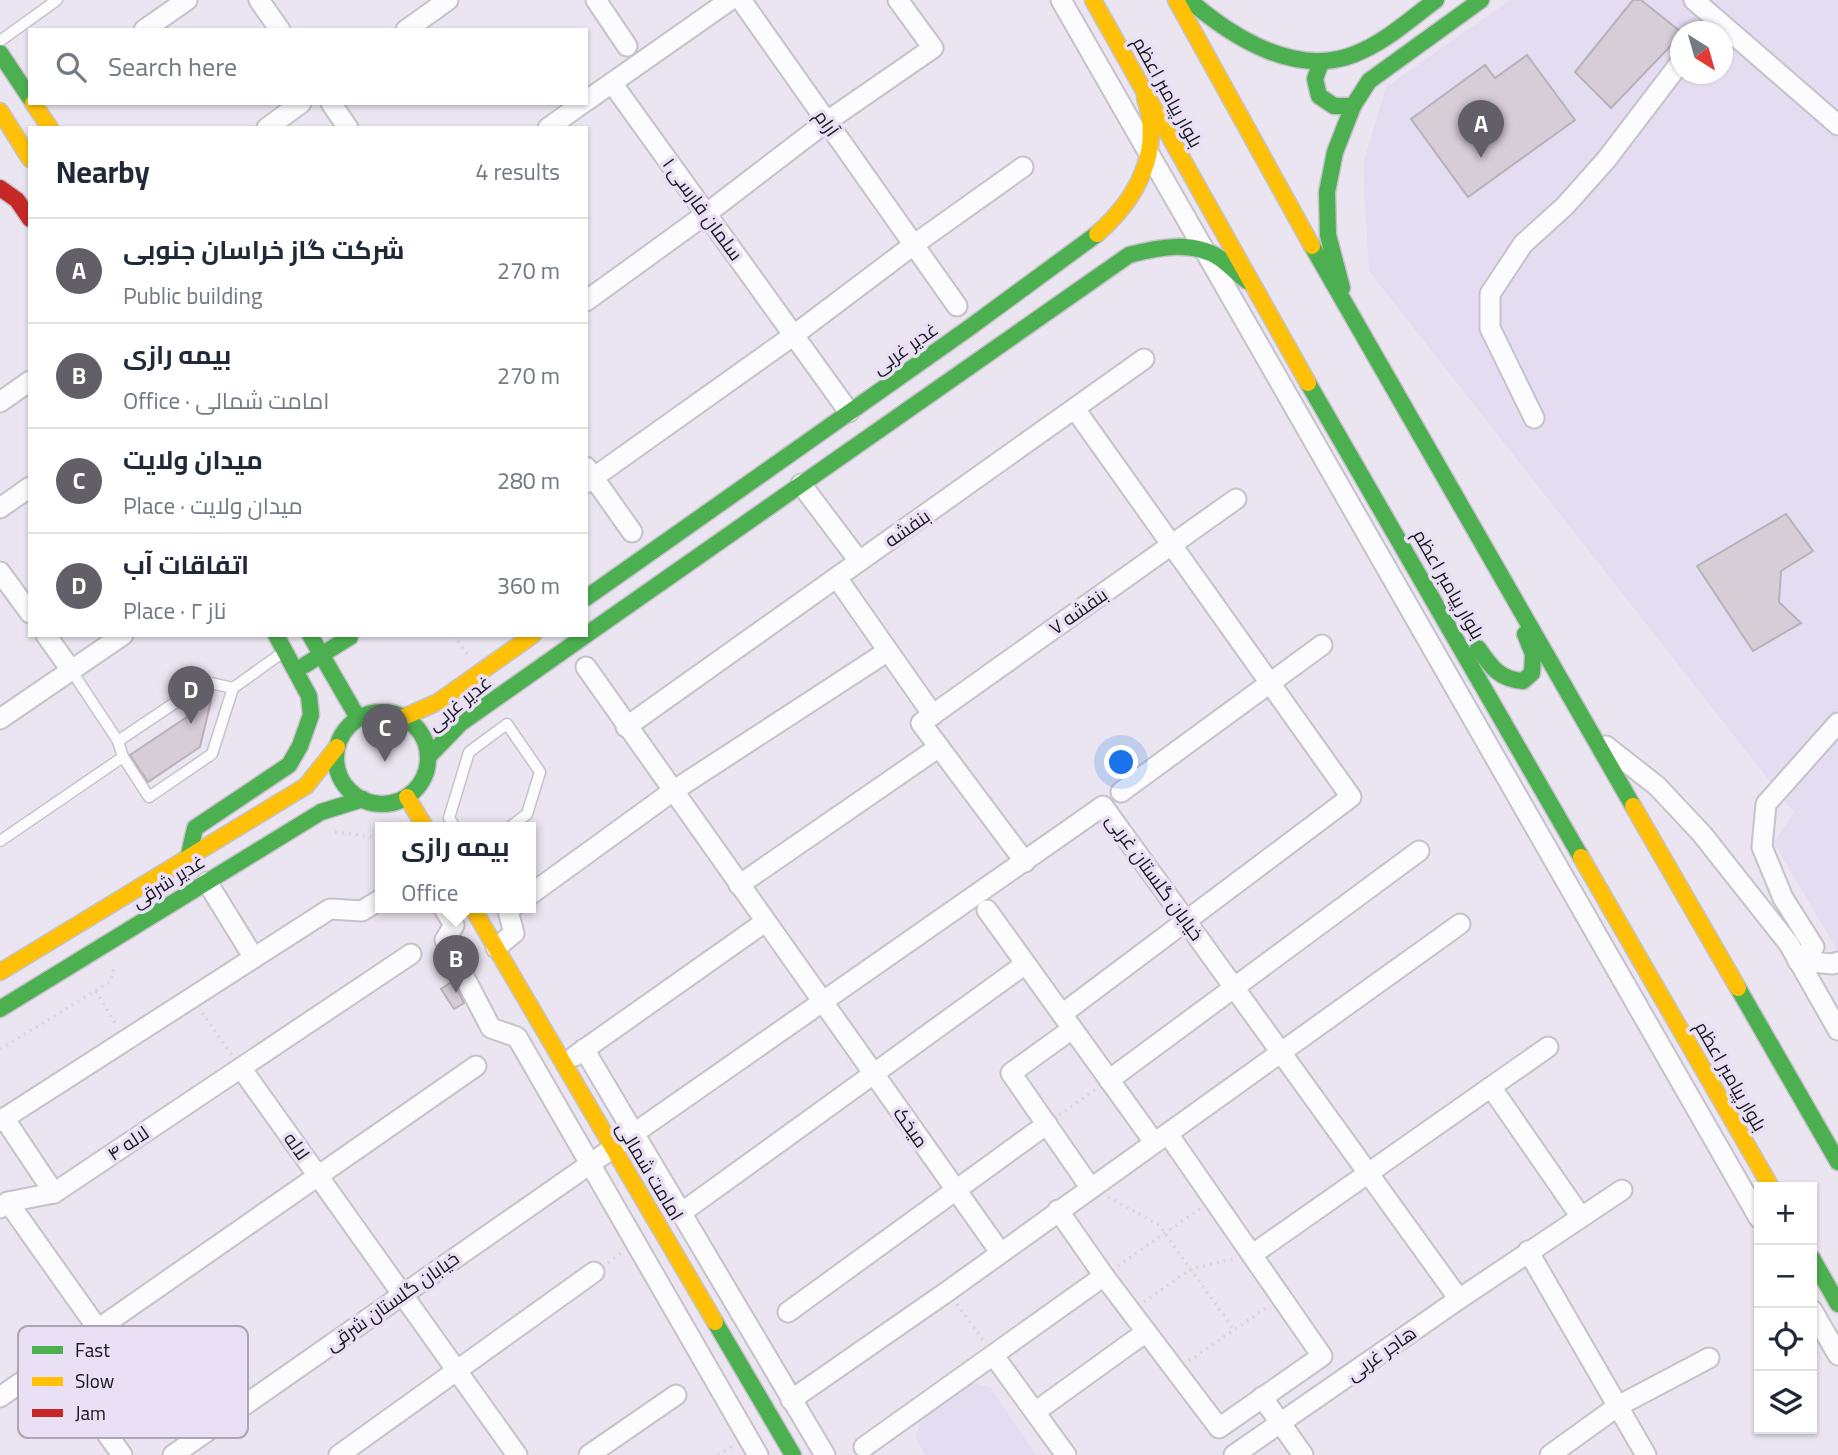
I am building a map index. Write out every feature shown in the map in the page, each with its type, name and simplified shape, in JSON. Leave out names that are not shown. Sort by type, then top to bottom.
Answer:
[{"type":"main road","name":"بلوار پیامبر اعظم","points":[[1093,0],[1252,285],[1768,1182]]},
{"type":"main road","points":[[1176,0],[1348,312],[1838,1162]]},
{"type":"main road","points":[[1189,0],[1237,37],[1282,55],[1321,62],[1344,58],[1370,47],[1436,0]]},
{"type":"main road","points":[[1348,312],[1328,235],[1327,192],[1335,152],[1353,106],[1369,81],[1481,0]]},
{"type":"main road","points":[[0,53],[28,95]]},
{"type":"main road","points":[[1321,62],[1315,79],[1319,96],[1334,106],[1353,106]]},
{"type":"main road","name":"غدیر غربی","points":[[588,597],[972,327],[1112,221],[1143,175],[1149,153],[1151,112],[1134,73]]},
{"type":"main road","points":[[34,105],[49,126]]},
{"type":"main road","points":[[0,111],[28,156]]},
{"type":"main road","points":[[0,142],[14,132]]},
{"type":"main road","points":[[0,188],[17,200],[28,216]]},
{"type":"main road","points":[[1085,244],[1097,242],[1107,248],[1111,260],[1106,271]]},
{"type":"main road","name":"غدیر غربی","points":[[588,634],[1129,255],[1159,246],[1190,248],[1219,257],[1252,285]]},
{"type":"main road","points":[[1401,542],[1497,675],[1511,681],[1523,681],[1532,673],[1534,654],[1508,591]]},
{"type":"main road","points":[[188,859],[195,828],[289,765],[300,746],[311,715],[309,696],[277,637]]},
{"type":"main road","points":[[311,637],[358,718]]},
{"type":"main road","points":[[296,670],[349,637]]},
{"type":"main road","name":"غدیر غربی","points":[[404,717],[438,702],[530,637]]},
{"type":"main road","name":"غدیر غربی","points":[[429,756],[461,723],[583,637]]},
{"type":"main road","points":[[381,711],[404,717],[422,733],[429,756],[423,779],[407,797],[384,804],[363,799],[343,782],[336,759],[342,736],[358,718],[381,711]]},
{"type":"main road","name":"غدیر شرقی","points":[[0,972],[306,786],[338,747]]},
{"type":"main road","points":[[407,797],[422,822]]},
{"type":"main road","name":"غدیر شرقی","points":[[0,1009],[321,812],[363,799]]},
{"type":"main road","name":"امامت شمالی","points":[[476,913],[793,1455]]},
{"type":"main road","points":[[1817,1267],[1838,1304]]},
{"type":"street","points":[[147,28],[187,0]]},
{"type":"street","points":[[259,0],[278,28]]},
{"type":"street","points":[[408,28],[448,0]]},
{"type":"street","points":[[596,0],[628,46]]},
{"type":"street","points":[[588,100],[730,0]]},
{"type":"street","name":"آرام","points":[[741,0],[912,246],[957,306]]},
{"type":"street","points":[[588,300],[826,122],[933,48],[898,0]]},
{"type":"street","points":[[1061,0],[1754,1209]]},
{"type":"street","points":[[1694,0],[1707,21]]},
{"type":"street","points":[[1733,43],[1838,125]]},
{"type":"street","points":[[1534,418],[1490,328],[1490,294],[1523,244],[1566,206],[1606,160],[1670,77]]},
{"type":"street","name":"سلمان فارسی ۱","points":[[612,83],[849,412]]},
{"type":"street","points":[[270,126],[298,105]]},
{"type":"street","points":[[332,105],[347,126]]},
{"type":"street","points":[[551,126],[581,105]]},
{"type":"street","points":[[632,532],[589,476],[794,335],[1023,167]]},
{"type":"street","name":"بنفشه","points":[[626,727],[1144,359]]},
{"type":"street","points":[[0,402],[28,382]]},
{"type":"street","points":[[1075,409],[1351,797],[1186,920],[1011,1073],[1090,1187]]},
{"type":"street","points":[[802,484],[859,561]]},
{"type":"street","points":[[0,508],[28,488]]},
{"type":"street","name":"بنفشه ۷","points":[[927,719],[1236,499]]},
{"type":"street","points":[[0,572],[28,610]]},
{"type":"street","points":[[837,578],[888,651],[927,719],[939,747],[1025,862]]},
{"type":"street","points":[[47,637],[71,670]]},
{"type":"street","points":[[0,719],[120,637]]},
{"type":"street","points":[[1121,792],[1322,645]]},
{"type":"street","points":[[536,890],[673,791],[888,651]]},
{"type":"street","points":[[586,667],[823,1002]]},
{"type":"street","points":[[1798,961],[1814,947],[1783,898],[1762,846],[1766,804],[1838,723]]},
{"type":"street","points":[[1589,732],[1657,786],[1702,834],[1788,944],[1838,1030]]},
{"type":"street","points":[[739,885],[939,747]]},
{"type":"street","name":"خیابان گلستان غربی","points":[[612,1148],[1103,806],[1459,1299]]},
{"type":"street","points":[[1109,1080],[1419,851]]},
{"type":"street","points":[[207,882],[254,958]]},
{"type":"street","points":[[54,1193],[2,1119],[330,908],[362,911],[375,903]]},
{"type":"street","points":[[987,910],[1109,1080],[1214,1200],[1322,1356],[1219,1428],[1104,1276],[1058,1210]]},
{"type":"street","points":[[447,913],[454,925],[445,940],[491,1028],[517,1037],[758,1455]]},
{"type":"street","points":[[496,948],[514,933],[510,913]]},
{"type":"street","points":[[563,1065],[765,922]]},
{"type":"street","points":[[791,1400],[948,1291],[1460,924]]},
{"type":"street","name":"لاله ۴","points":[[4,1205],[54,1193],[411,954]]},
{"type":"street","points":[[1798,961],[1833,964],[1838,962]]},
{"type":"street","points":[[681,1213],[1024,965]]},
{"type":"street","name":"میخک","points":[[823,1002],[1000,1252]]},
{"type":"street","points":[[517,1037],[539,1022]]},
{"type":"street","points":[[1253,1254],[1548,1047]]},
{"type":"street","points":[[584,1049],[825,1455]]},
{"type":"street","points":[[102,1326],[476,1066]]},
{"type":"street","name":"لاله","points":[[242,1068],[517,1455]]},
{"type":"street","points":[[1491,1087],[1581,1217]]},
{"type":"street","points":[[788,1312],[1047,1124]]},
{"type":"street","name":"خیابان گلستان شرقی","points":[[248,1402],[612,1148]]},
{"type":"street","name":"هاجر غربی","points":[[1234,1455],[1528,1251],[1622,1190]]},
{"type":"street","points":[[4,1205],[96,1326]]},
{"type":"street","points":[[1528,1251],[1646,1455]]},
{"type":"street","points":[[339,1455],[594,1272]]},
{"type":"street","points":[[864,1447],[1104,1276]]},
{"type":"street","points":[[1817,1319],[1838,1355]]},
{"type":"street","points":[[1034,1412],[1146,1332]]},
{"type":"street","points":[[994,1356],[1066,1455]]},
{"type":"street","points":[[1550,1455],[1618,1406],[1709,1358]]},
{"type":"street","points":[[0,1397],[18,1384]]},
{"type":"street","points":[[589,1455],[676,1395]]},
{"type":"street","points":[[1262,1397],[1303,1455]]},
{"type":"street","points":[[110,1438],[122,1455]]},
{"type":"street","name":"خیابان گلستان شرقی","points":[[173,1455],[197,1438]]},
{"type":"lane","points":[[0,41],[57,0]]},
{"type":"lane","points":[[71,670],[118,741],[123,757],[149,797],[212,754],[233,688],[285,651]]},
{"type":"lane","points":[[118,741],[206,682],[233,688]]},
{"type":"lane","points":[[452,822],[449,818],[468,752],[507,724],[540,772],[527,814],[517,822]]},
{"type":"lane","points":[[0,841],[123,757]]},
{"type":"path","points":[[334,832],[375,838]]},
{"type":"path","points":[[0,1049],[110,982],[114,964]]},
{"type":"path","points":[[96,991],[126,1040]]},
{"type":"path","points":[[192,998],[242,1068]]},
{"type":"path","points":[[1047,1124],[1109,1080]]},
{"type":"path","points":[[1090,1187],[1159,1225],[1234,1330]]},
{"type":"path","points":[[1104,1276],[1214,1200]]},
{"type":"path","points":[[594,1272],[637,1243]]},
{"type":"path","points":[[1131,1312],[1191,1269],[1253,1254]]},
{"type":"path","points":[[948,1291],[994,1356]]},
{"type":"path","points":[[1175,1370],[1282,1297]]},
{"type":"shaded area","points":[[1510,0],[1838,0],[1838,951],[1774,843],[1794,812],[1369,271],[1363,164],[1386,87]]},
{"type":"shaded area","points":[[973,1383],[990,1387],[1036,1455],[924,1455],[916,1438],[920,1420]]},
{"type":"building","points":[[1633,0],[1641,0],[1670,23],[1670,46],[1611,108],[1575,72]]},
{"type":"building","points":[[1527,55],[1575,120],[1468,197],[1411,119],[1485,65],[1495,78]]},
{"type":"building","points":[[1786,514],[1813,551],[1781,571],[1779,602],[1801,623],[1753,651],[1697,566]]},
{"type":"building","points":[[211,701],[200,747],[148,782],[130,755]]},
{"type":"building","points":[[453,981],[464,1003],[454,1009],[441,989]]},
{"type":"traffic: fast","points":[[1189,0],[1245,40],[1266,50],[1310,61],[1333,60],[1366,49],[1387,37],[1436,0]]},
{"type":"traffic: fast","points":[[1342,288],[1328,235],[1327,192],[1335,152],[1353,106],[1369,81],[1481,0]]},
{"type":"traffic: fast","points":[[0,53],[28,95]]},
{"type":"traffic: fast","points":[[1321,62],[1315,79],[1319,96],[1334,106],[1353,106]]},
{"type":"traffic: fast","points":[[588,597],[969,328],[1097,234]]},
{"type":"traffic: fast","points":[[1312,246],[1633,806]]},
{"type":"traffic: fast","points":[[588,634],[1129,255],[1164,248],[1199,249],[1221,259],[1247,281]]},
{"type":"traffic: fast","points":[[1308,383],[1581,857]]},
{"type":"traffic: fast","points":[[1478,648],[1496,671],[1508,678],[1523,681],[1532,673],[1533,654],[1525,634]]},
{"type":"traffic: fast","points":[[188,859],[195,828],[289,765],[300,746],[311,715],[309,696],[277,637]]},
{"type":"traffic: fast","points":[[311,637],[358,718]]},
{"type":"traffic: fast","points":[[305,665],[350,637]]},
{"type":"traffic: fast","points":[[429,756],[461,723],[583,637]]},
{"type":"traffic: fast","points":[[382,712],[400,716],[415,725],[424,740],[428,758],[424,776],[415,791],[400,800],[382,804],[364,800],[349,791],[340,776],[336,758],[340,740],[349,725],[364,716],[382,712]]},
{"type":"traffic: fast","points":[[0,1009],[321,812],[363,799]]},
{"type":"traffic: fast","points":[[1738,988],[1838,1162]]},
{"type":"traffic: fast","points":[[1817,1267],[1838,1304]]},
{"type":"traffic: fast","points":[[715,1322],[793,1455]]},
{"type":"traffic: slow","points":[[1093,0],[1308,383]]},
{"type":"traffic: slow","points":[[1176,0],[1312,246]]},
{"type":"traffic: slow","points":[[1097,234],[1124,205],[1143,173],[1151,137],[1145,98]]},
{"type":"traffic: slow","points":[[34,105],[49,126]]},
{"type":"traffic: slow","points":[[0,111],[28,156]]},
{"type":"traffic: slow","points":[[404,717],[438,702],[530,637]]},
{"type":"traffic: slow","points":[[0,972],[306,786],[337,747]]},
{"type":"traffic: slow","points":[[407,797],[422,822]]},
{"type":"traffic: slow","points":[[1633,806],[1738,988]]},
{"type":"traffic: slow","points":[[1581,857],[1768,1182]]},
{"type":"traffic: slow","points":[[476,913],[715,1322]]},
{"type":"traffic: jam","points":[[0,188],[17,200],[28,216]]},
{"type":"place","name":"شرکت گاز خراسان جنوبی","points":[[1481,158]]},
{"type":"place","name":"اتفاقات آب","points":[[191,724]]},
{"type":"place","name":"میدان ولایت","points":[[385,762]]},
{"type":"place","name":"بیمه رازی","points":[[456,993]]}]
